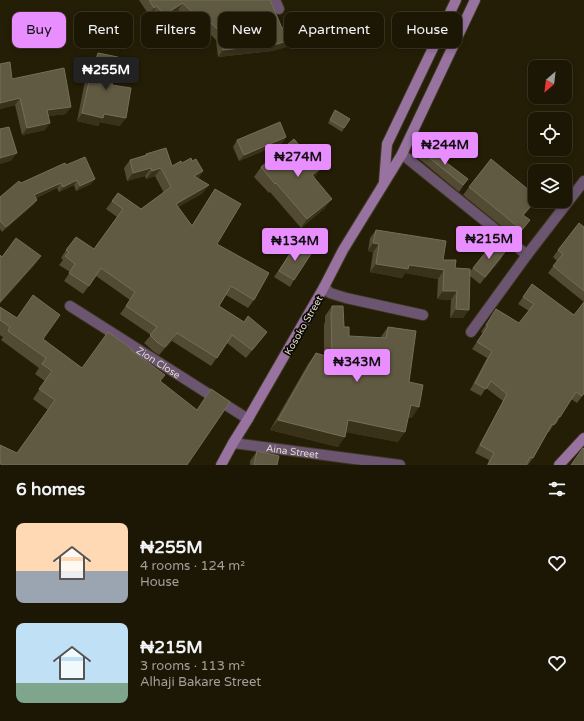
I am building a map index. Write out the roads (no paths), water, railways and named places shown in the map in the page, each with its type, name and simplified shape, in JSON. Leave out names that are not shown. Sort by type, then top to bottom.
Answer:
[{"type":"street","name":"Kosoko Street","points":[[384,184],[387,144],[456,0]]},
{"type":"street","name":"Kosoko Street","points":[[221,465],[232,443],[248,419],[324,287],[343,250],[402,154],[475,0]]},
{"type":"street","points":[[402,154],[526,255]]},
{"type":"street","points":[[472,332],[526,255],[584,181]]},
{"type":"street","points":[[324,287],[330,293],[346,298],[423,315]]},
{"type":"street","name":"Zion Close","points":[[70,306],[248,419]]},
{"type":"street","points":[[558,465],[584,438]]},
{"type":"street","name":"Aina Street","points":[[232,443],[400,465]]}]
